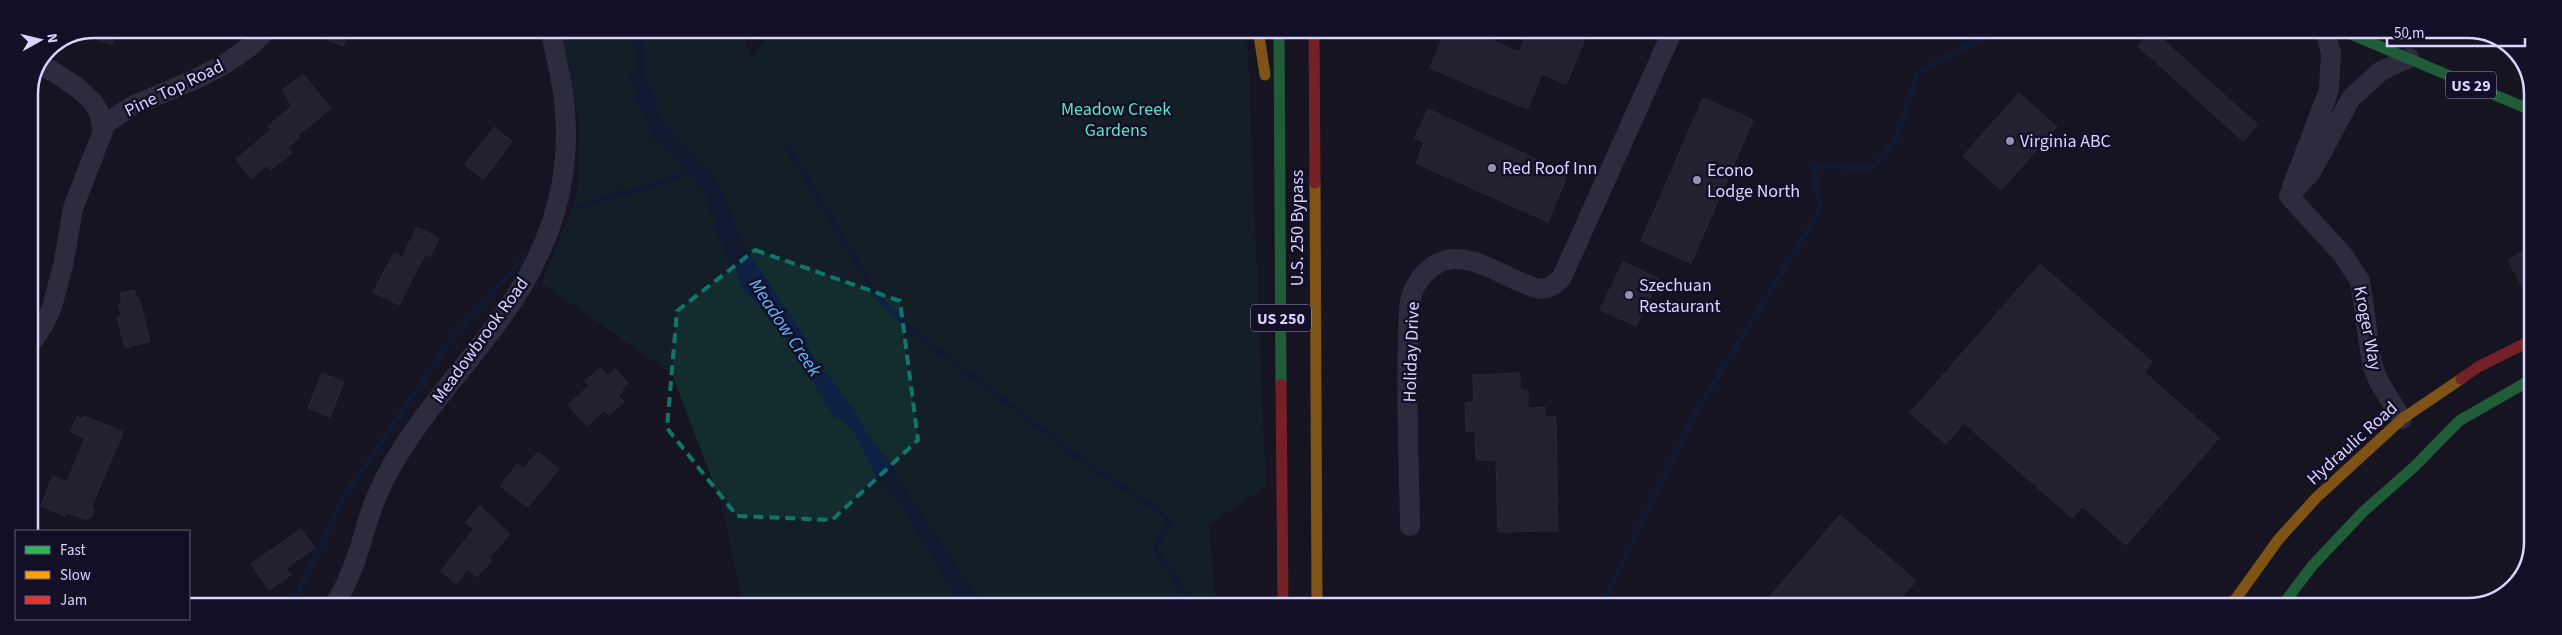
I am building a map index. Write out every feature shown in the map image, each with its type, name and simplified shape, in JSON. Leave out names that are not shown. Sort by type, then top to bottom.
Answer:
[{"type":"main road","points":[[1260,38],[1263,52],[1265,85]]},
{"type":"main road","name":"U.S. 250 Bypass","points":[[1279,38],[1283,598]]},
{"type":"main road","name":"U.S. 250 Bypass","points":[[1314,38],[1317,598]]},
{"type":"main road","name":"US 29","points":[[2360,38],[2524,107]]},
{"type":"main road","points":[[1267,121],[1280,151]]},
{"type":"main road","points":[[1314,275],[1328,169]]},
{"type":"main road","name":"Hydraulic Road","points":[[2237,598],[2278,540],[2316,498],[2402,419],[2478,367],[2524,344]]},
{"type":"main road","points":[[2288,598],[2312,566],[2364,511],[2415,466],[2459,421],[2524,384]]},
{"type":"street","name":"Pine Top Road","points":[[102,126],[132,106],[196,79],[225,64],[258,38]]},
{"type":"street","name":"Meadowbrook Road","points":[[338,598],[356,562],[371,512],[389,472],[402,449],[494,328],[519,291],[540,253],[556,212],[563,178],[566,142],[564,100],[552,38]]},
{"type":"street","name":"Holiday Drive","points":[[1410,526],[1408,361],[1410,304],[1414,290],[1430,269],[1440,263],[1458,259],[1498,270],[1536,288],[1546,288],[1557,283],[1562,277],[1617,159],[1669,38]]},
{"type":"street","points":[[2289,196],[2329,90],[2331,53],[2327,38]]},
{"type":"street","points":[[2289,196],[2311,172],[2351,98],[2381,71],[2409,58]]},
{"type":"street","points":[[38,333],[52,307],[64,261],[73,208],[87,168],[99,144],[102,126],[99,112],[93,102],[78,87],[45,66]]},
{"type":"street","name":"Kroger Way","points":[[2289,196],[2343,255],[2360,281],[2372,364],[2379,382],[2402,419]]},
{"type":"highlighted area","points":[[755,250],[900,301],[918,440],[832,520],[737,516],[667,428],[677,311]]},
{"type":"green space","name":"Meadow Creek Gardens","points":[[562,38],[744,38],[752,58],[765,38],[1247,38],[1266,486],[1209,525],[1215,598],[741,598],[721,503],[672,374],[542,283],[577,195],[579,119]]},
{"type":"water","name":"Meadow Creek","points":[[631,38],[641,38],[647,76],[660,116],[669,131],[714,176],[729,206],[741,241],[799,328],[813,355],[852,407],[871,439],[890,463],[907,492],[975,592],[984,598],[956,598],[901,507],[876,477],[853,431],[842,420],[833,415],[788,340],[772,319],[744,291],[735,269],[725,253],[705,192],[656,140],[639,110],[630,77],[635,59]]},
{"type":"building","points":[[95,38],[114,38],[111,45]]},
{"type":"building","points":[[324,38],[346,38],[343,46]]},
{"type":"building","points":[[1442,38],[1486,38],[1519,52],[1525,38],[1586,38],[1566,84],[1542,74],[1527,109],[1430,68]]},
{"type":"building","points":[[2145,38],[2161,38],[2258,125],[2243,141],[2138,46]]},
{"type":"building","points":[[303,74],[331,108],[297,136],[299,138],[287,148],[292,152],[271,170],[267,165],[251,178],[236,159],[271,130],[268,126],[292,106],[282,90]]},
{"type":"building","name":"Virginia ABC","points":[[2019,93],[2057,127],[2001,190],[1963,156]]},
{"type":"building","name":"Econo Lodge North","points":[[1703,98],[1753,120],[1691,263],[1641,241]]},
{"type":"building","name":"Red Roof Inn","points":[[1428,109],[1568,174],[1548,222],[1416,163],[1424,142],[1415,138]]},
{"type":"building","points":[[494,127],[512,141],[484,179],[465,165]]},
{"type":"building","points":[[417,227],[439,238],[430,257],[425,254],[399,305],[373,292],[394,253],[402,257]]},
{"type":"building","points":[[2524,250],[2523,288],[2508,260]]},
{"type":"building","name":"Szechuan Restaurant","points":[[1623,262],[1659,279],[1636,326],[1600,310]]},
{"type":"building","points":[[2040,264],[2152,362],[2144,372],[2219,438],[2126,545],[2082,506],[2072,518],[1964,423],[1946,444],[1910,413]]},
{"type":"building","points":[[134,290],[137,299],[139,298],[150,341],[125,348],[117,317],[122,316],[118,304],[122,303],[120,293]]},
{"type":"building","points":[[600,368],[608,376],[615,369],[628,383],[621,389],[623,392],[618,396],[624,402],[609,415],[604,410],[587,426],[568,405],[589,386],[585,381]]},
{"type":"building","points":[[322,373],[344,382],[330,417],[308,408]]},
{"type":"building","points":[[1520,373],[1520,390],[1528,390],[1528,408],[1545,407],[1545,417],[1556,417],[1558,531],[1498,532],[1496,460],[1476,460],[1475,431],[1466,431],[1465,403],[1474,402],[1473,375]]},
{"type":"building","points":[[84,416],[123,432],[92,505],[94,511],[92,517],[86,519],[67,513],[65,516],[41,506],[53,476],[67,482],[85,438],[71,432],[77,417],[83,419]]},
{"type":"building","points":[[538,452],[559,469],[528,507],[500,486],[517,464],[523,469]]},
{"type":"building","points":[[480,506],[510,534],[489,558],[492,560],[477,577],[468,569],[456,584],[441,571],[474,529],[465,523]]},
{"type":"building","points":[[1840,515],[1916,581],[1902,598],[1769,598]]},
{"type":"building","points":[[301,529],[315,548],[286,568],[291,575],[269,590],[251,564]]},
{"type":"waterway","points":[[1605,598],[1698,409],[1820,210],[1813,166],[1873,168],[1897,137],[1918,73],[1982,38]]},
{"type":"waterway","points":[[788,148],[879,299],[914,332],[1091,467],[1158,510],[1170,523],[1159,535],[1156,549],[1188,598]]},
{"type":"waterway","points":[[579,206],[679,176],[690,164]]},
{"type":"waterway","points":[[295,598],[343,498],[452,338],[525,257]]},
{"type":"traffic: fast","points":[[1279,38],[1281,384]]},
{"type":"traffic: fast","points":[[2360,38],[2524,107]]},
{"type":"traffic: fast","points":[[2288,598],[2312,566],[2364,511],[2415,466],[2459,421],[2524,384]]},
{"type":"traffic: slow","points":[[1259,38],[1265,75]]},
{"type":"traffic: slow","points":[[1315,183],[1317,598]]},
{"type":"traffic: slow","points":[[2236,598],[2278,540],[2316,498],[2402,419],[2461,379]]},
{"type":"traffic: jam","points":[[1314,38],[1315,183]]},
{"type":"traffic: jam","points":[[2461,379],[2478,367],[2524,344]]},
{"type":"traffic: jam","points":[[1281,384],[1283,598]]},
{"type":"place","name":"Virginia ABC","points":[[2010,141]]},
{"type":"place","name":"Red Roof Inn","points":[[1492,168]]},
{"type":"place","name":"Econo Lodge North","points":[[1697,180]]},
{"type":"place","name":"Szechuan Restaurant","points":[[1629,295]]}]
